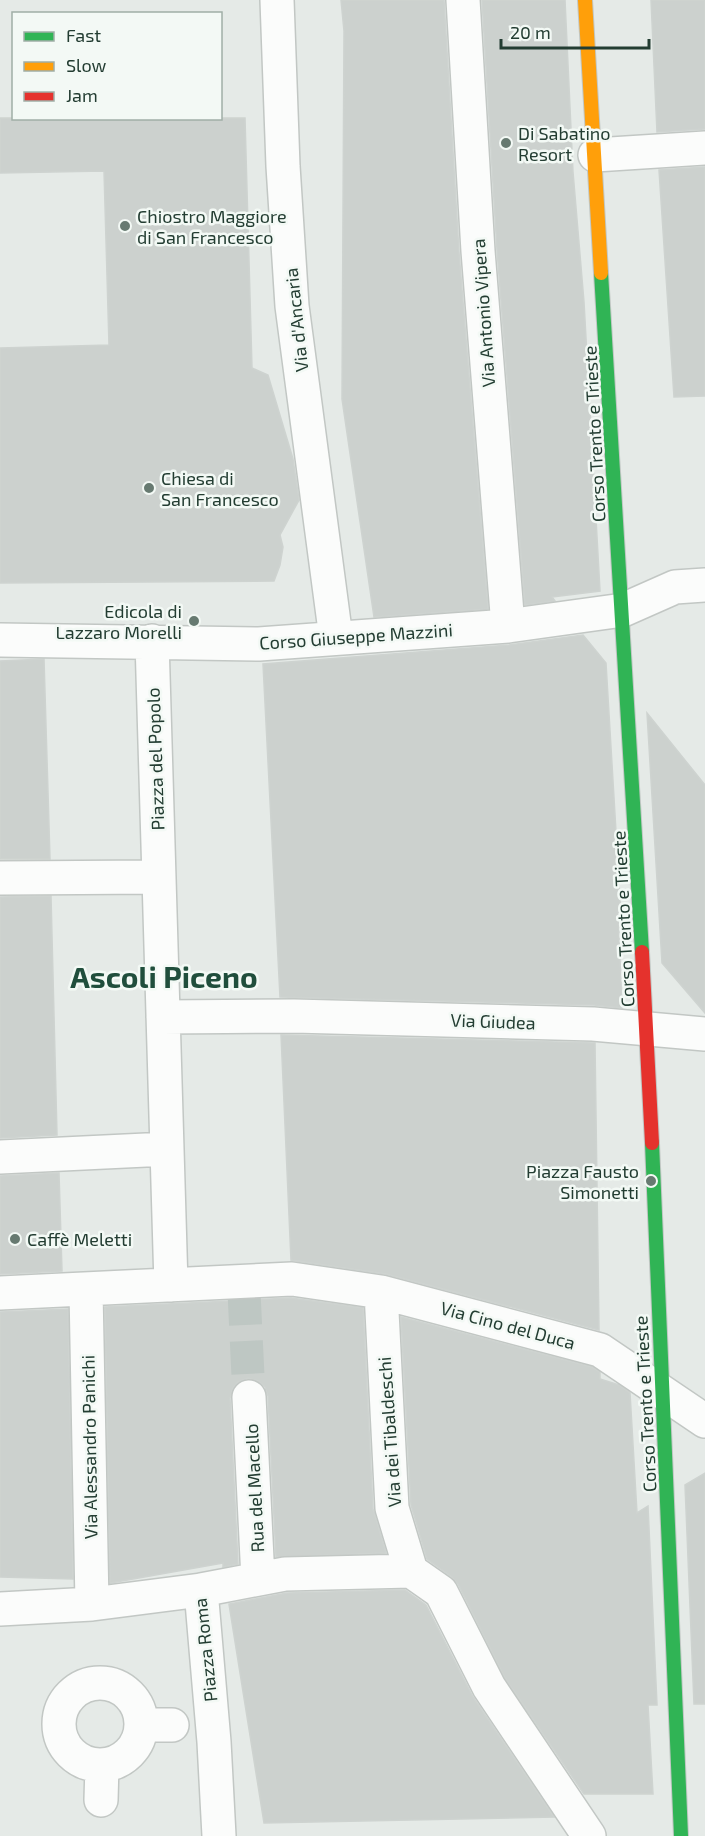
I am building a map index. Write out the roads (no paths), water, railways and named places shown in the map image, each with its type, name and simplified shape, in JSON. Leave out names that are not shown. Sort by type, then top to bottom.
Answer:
[{"type":"street","name":"Via d'Ancaria","points":[[277,0],[283,166],[292,306],[336,638]]},
{"type":"street","name":"Via Antonio Vipera","points":[[463,0],[478,251],[508,626]]},
{"type":"street","name":"Corso Trento e Trieste","points":[[585,0],[647,1029],[681,1836]]},
{"type":"street","points":[[595,155],[705,148]]},
{"type":"street","name":"Corso Giuseppe Mazzini","points":[[0,640],[260,644],[508,626],[623,610],[675,587],[705,585]]},
{"type":"street","name":"Piazza del Popolo","points":[[152,641],[171,1285]]},
{"type":"street","points":[[0,878],[159,877]]},
{"type":"street","name":"Via Giudea","points":[[163,1017],[280,1016],[582,1024],[705,1034]]},
{"type":"street","points":[[0,1157],[167,1149]]},
{"type":"street","name":"Via Cino del Duca","points":[[171,1285],[243,1287],[292,1279],[381,1292],[600,1350],[705,1421]]},
{"type":"street","points":[[0,1293],[171,1285]]},
{"type":"street","name":"Via Alessandro Panichi","points":[[74,1290],[92,1604]]},
{"type":"street","name":"Via dei Tibaldeschi","points":[[381,1292],[392,1508],[411,1571]]},
{"type":"street","name":"Rua del Macello","points":[[249,1397],[258,1579]]},
{"type":"street","points":[[201,1590],[285,1574],[411,1571],[441,1592],[489,1687],[589,1836]]},
{"type":"street","name":"Piazza Roma","points":[[0,1609],[92,1604],[201,1590],[214,1742],[219,1836]]},
{"type":"street","points":[[103,1669],[118,1686],[131,1695],[139,1709],[157,1725],[138,1740],[130,1753],[117,1762],[102,1766],[85,1763],[70,1754],[45,1723],[71,1693],[103,1669]]},
{"type":"street","points":[[101,1800],[102,1766]]},
{"type":"tunnel","points":[[244,1292],[249,1397]]},
{"type":"place","name":"Di Sabatino Resort","points":[[506,143]]},
{"type":"place","name":"Chiostro Maggiore di San Francesco","points":[[125,226]]},
{"type":"place","name":"Chiesa di San Francesco","points":[[149,488]]},
{"type":"place","name":"Edicola di Lazzaro Morelli","points":[[194,621]]},
{"type":"place","name":"Piazza Fausto Simonetti","points":[[651,1181]]},
{"type":"place","name":"Caffè Meletti","points":[[15,1239]]},
{"type":"district","name":"Ascoli Piceno","points":[[164,976]]}]
